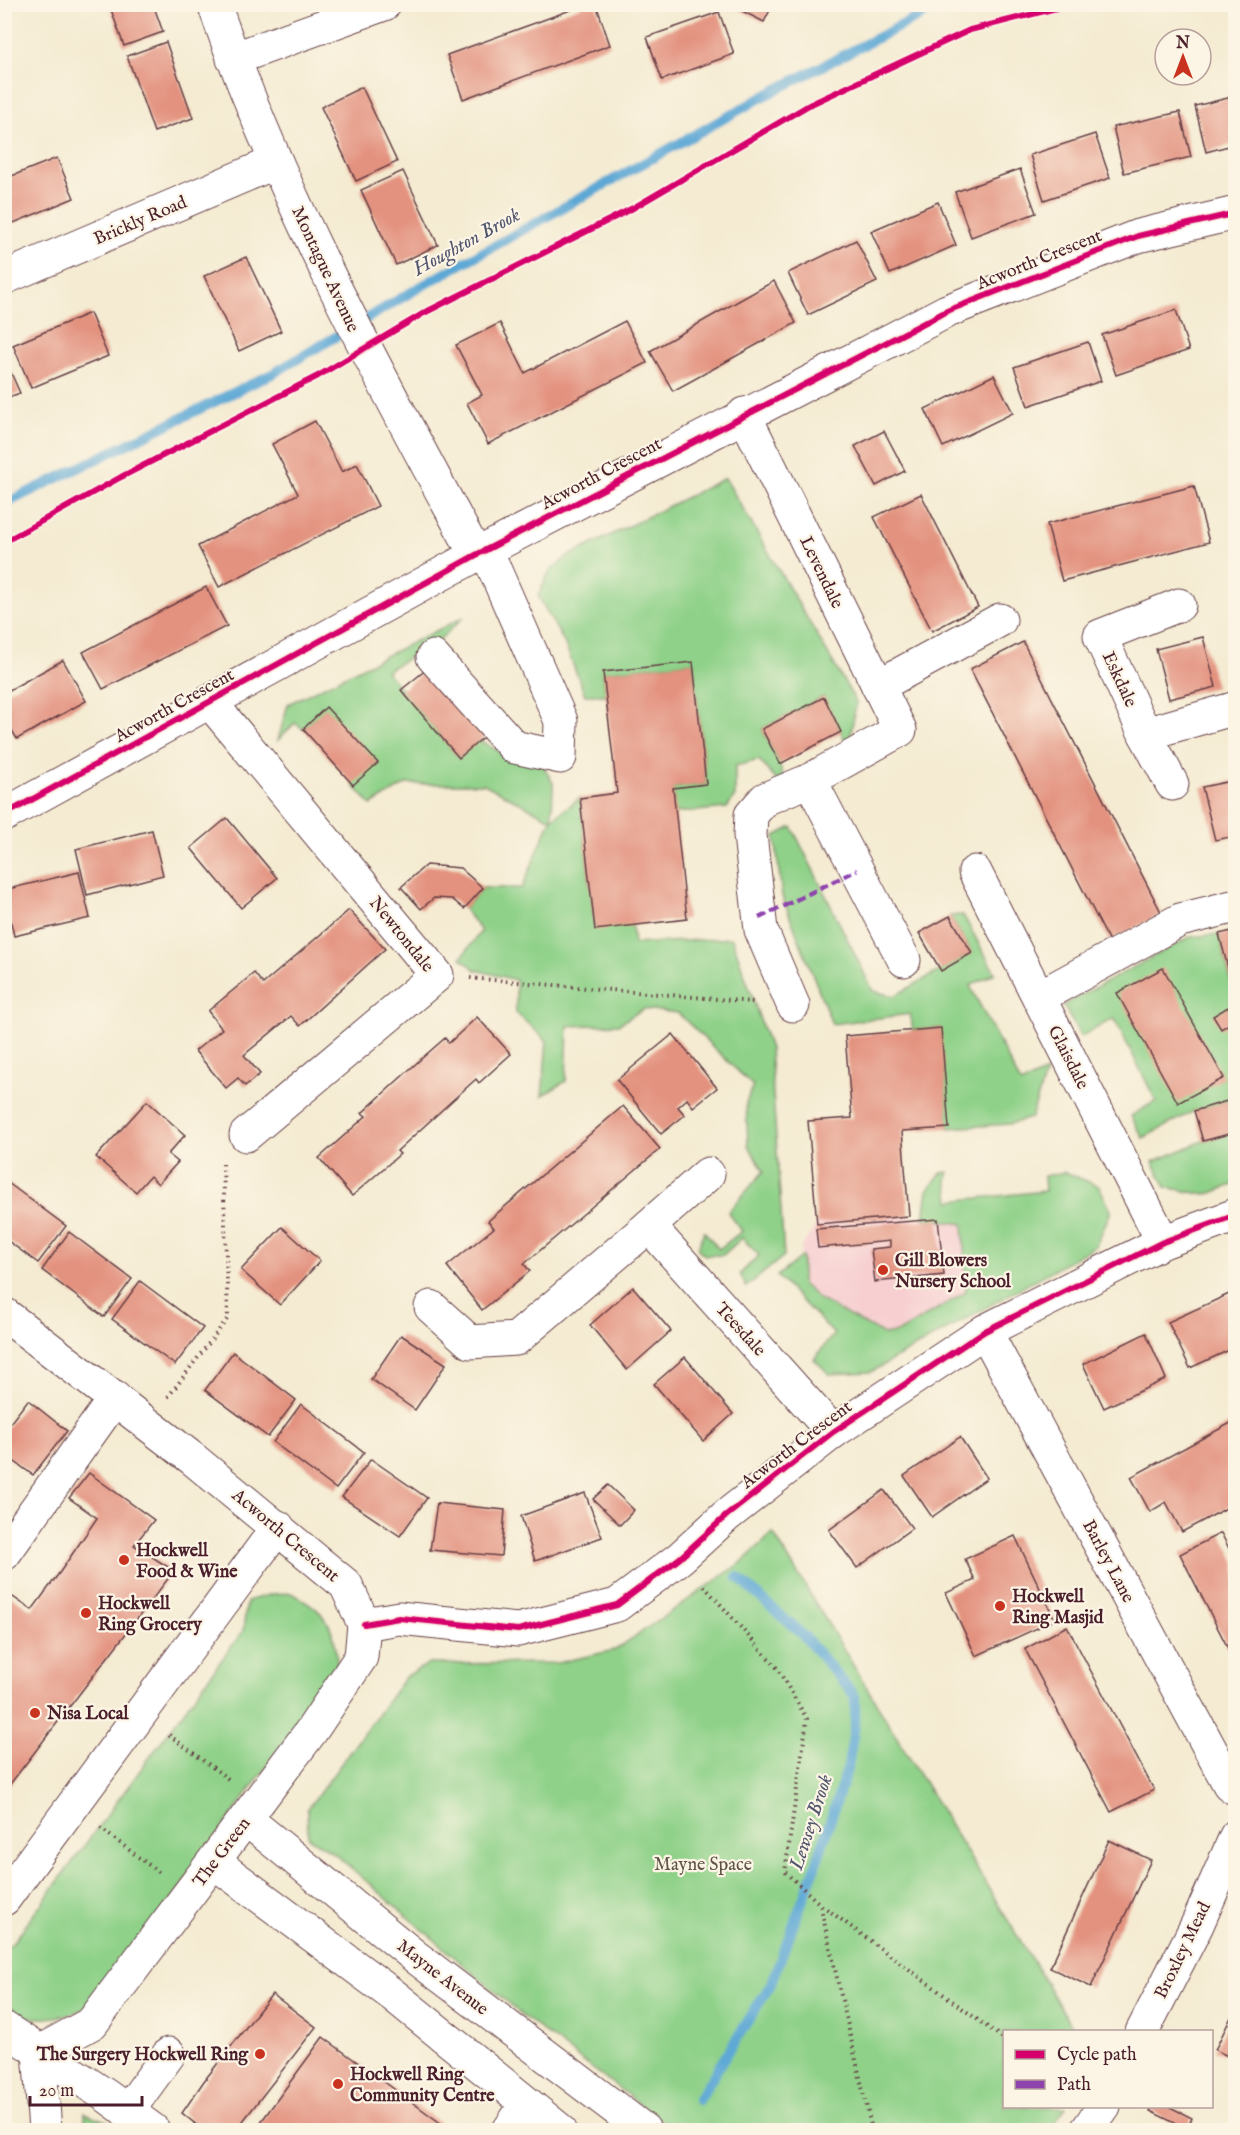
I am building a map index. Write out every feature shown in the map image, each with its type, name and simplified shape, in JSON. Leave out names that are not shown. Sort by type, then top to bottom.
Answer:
[{"type":"street","name":"Montague Avenue","points":[[214,4],[233,59],[276,162],[339,298],[360,340],[481,552],[561,721],[560,757],[514,747],[457,687],[433,657]]},
{"type":"street","points":[[233,59],[384,4]]},
{"type":"street","name":"Brickly Road","points":[[4,278],[276,162]]},
{"type":"street","name":"Acworth Crescent","points":[[4,815],[481,552],[947,311],[1138,236],[1236,213]]},
{"type":"street","name":"Levendale","points":[[744,414],[900,730],[810,780]]},
{"type":"street","name":"Eskdale","points":[[1172,784],[1145,734],[1100,636],[1179,605]]},
{"type":"street","points":[[878,686],[1000,620]]},
{"type":"street","name":"Newtondale","points":[[210,702],[437,975],[246,1135]]},
{"type":"street","points":[[1145,734],[1236,708]]},
{"type":"street","points":[[793,1005],[761,930],[750,835],[751,815],[765,799],[810,780],[904,960]]},
{"type":"street","name":"Glaisdale","points":[[975,872],[1163,1242]]},
{"type":"street","points":[[1039,997],[1180,920],[1236,906]]},
{"type":"street","points":[[431,1307],[470,1342],[516,1339],[708,1174]]},
{"type":"street","name":"Acworth Crescent","points":[[4,1314],[115,1398],[278,1527],[346,1585],[364,1624],[399,1618],[518,1629],[617,1605],[680,1558],[726,1516],[833,1432],[985,1331],[1163,1242],[1236,1215]]},
{"type":"street","name":"Teesdale","points":[[649,1226],[833,1432]]},
{"type":"street","name":"Barley Lane","points":[[985,1331],[1229,1784],[1236,1790]]},
{"type":"street","points":[[4,1554],[115,1398]]},
{"type":"street","points":[[4,1899],[142,1716],[278,1527]]},
{"type":"street","name":"The Green","points":[[39,2052],[92,2023],[312,1730],[361,1657],[364,1624]]},
{"type":"street","name":"Mayne Avenue","points":[[246,1819],[417,1958],[644,2130]]},
{"type":"street","name":"Broxley Mead","points":[[1143,2030],[1197,1925],[1234,1841]]},
{"type":"street","points":[[214,1862],[393,1995],[517,2118],[560,2130]]},
{"type":"street","points":[[4,2028],[140,2121],[169,2054]]},
{"type":"street","points":[[39,2052],[45,2130]]},
{"type":"street","points":[[1087,2130],[1103,2108]]},
{"type":"path","points":[[437,975],[793,1005]]},
{"type":"path","points":[[148,1424],[228,1318],[223,1159],[246,1135]]},
{"type":"path","points":[[680,1558],[777,1668],[807,1719],[785,1872],[820,1904],[1003,2038]]},
{"type":"path","points":[[142,1716],[240,1788]]},
{"type":"path","points":[[76,1804],[99,1827],[162,1875]]},
{"type":"path","points":[[820,1904],[872,2130]]},
{"type":"shaded area","name":"Gill Blowers Nursery School","points":[[909,1216],[963,1224],[966,1292],[899,1332],[883,1335],[820,1300],[802,1284],[801,1248],[817,1224]]},
{"type":"green space","points":[[725,478],[856,702],[848,746],[823,697],[762,729],[780,764],[783,779],[776,780],[759,760],[735,766],[735,796],[727,808],[675,813],[673,788],[706,784],[693,662],[603,672],[606,695],[585,695],[564,642],[538,596],[549,572],[567,557]]},
{"type":"green space","points":[[464,617],[439,640],[386,671],[459,758],[479,740],[500,752],[541,762],[553,783],[552,819],[580,798],[595,929],[632,925],[634,944],[732,938],[770,1049],[784,1256],[746,1287],[740,1274],[759,1255],[742,1238],[723,1255],[705,1255],[698,1249],[704,1231],[719,1249],[742,1231],[728,1212],[764,1171],[748,1145],[746,1103],[753,1086],[678,1013],[643,1009],[619,1024],[568,1026],[566,1081],[542,1096],[547,1041],[516,1013],[516,980],[476,970],[461,958],[481,931],[464,909],[483,888],[522,888],[551,819],[484,784],[406,784],[371,805],[353,785],[326,708],[303,729],[295,723],[278,740],[288,704]]},
{"type":"green space","points":[[792,827],[873,991],[894,996],[972,953],[950,916],[963,915],[995,973],[970,986],[1021,1084],[1046,1072],[1031,1118],[1010,1124],[949,1128],[940,1028],[913,1030],[910,1014],[832,1024],[782,896],[775,836]]},
{"type":"green space","points":[[1219,934],[1235,997],[1235,1130],[1227,1101],[1194,1111],[1143,1138],[1131,1116],[1156,1101],[1114,1018],[1081,1037],[1063,1005],[1190,937]]},
{"type":"green space","points":[[1235,1132],[1235,1184],[1206,1195],[1166,1187],[1153,1162],[1203,1141]]},
{"type":"green space","points":[[949,1172],[947,1179],[950,1201],[1045,1191],[1044,1176],[1065,1172],[1099,1186],[1111,1211],[1096,1246],[871,1372],[829,1374],[814,1359],[834,1334],[777,1276],[802,1256],[802,1284],[820,1300],[884,1335],[899,1332],[966,1292],[963,1224],[924,1218],[928,1190],[941,1173]]},
{"type":"green space","name":"Mayne Space","points":[[773,1533],[1074,2030],[1003,2030],[1003,2108],[1065,2108],[1050,2130],[674,2130],[524,2017],[335,1854],[308,1837],[307,1810],[405,1677],[428,1664],[557,1663],[615,1650],[741,1563]]},
{"type":"green space","points":[[291,1593],[313,1606],[328,1622],[335,1642],[337,1668],[97,2004],[61,2016],[34,2018],[22,2015],[12,2008],[5,1997],[4,1946],[11,1945],[243,1631],[247,1601],[272,1594]]},
{"type":"green space","points":[[85,2113],[126,2129],[85,2130]]},
{"type":"building","points":[[109,4],[153,4],[163,32],[124,46]]},
{"type":"building","points":[[587,4],[596,4],[610,45],[463,99],[447,55]]},
{"type":"building","points":[[728,4],[773,4],[764,22]]},
{"type":"building","points":[[719,12],[734,54],[662,80],[647,37]]},
{"type":"building","points":[[166,42],[193,118],[154,132],[127,56]]},
{"type":"building","points":[[362,87],[397,162],[356,181],[321,107]]},
{"type":"building","points":[[1236,96],[1236,144],[1206,152],[1195,106]]},
{"type":"building","points":[[1180,112],[1191,157],[1124,173],[1113,127]]},
{"type":"building","points":[[1095,134],[1110,178],[1044,200],[1030,155]]},
{"type":"building","points":[[57,158],[74,198],[4,227],[4,179]]},
{"type":"building","points":[[1020,169],[1036,213],[971,237],[955,192]]},
{"type":"building","points":[[403,171],[438,245],[396,265],[361,190]]},
{"type":"building","points":[[938,202],[956,245],[890,274],[871,231]]},
{"type":"building","points":[[856,240],[877,282],[808,315],[788,273]]},
{"type":"building","points":[[246,257],[281,331],[239,351],[204,276]]},
{"type":"building","points":[[774,281],[796,323],[673,391],[650,351]]},
{"type":"building","points":[[1176,310],[1189,350],[1116,375],[1102,335]]},
{"type":"building","points":[[90,313],[108,356],[31,388],[13,345]]},
{"type":"building","points":[[625,321],[647,363],[488,444],[467,403],[482,395],[456,345],[500,323],[525,373]]},
{"type":"building","points":[[1088,342],[1101,381],[1028,406],[1014,367]]},
{"type":"building","points":[[4,357],[20,393],[4,399]]},
{"type":"building","points":[[994,375],[1013,413],[943,447],[925,409]]},
{"type":"building","points":[[315,421],[342,472],[357,464],[378,506],[219,587],[198,546],[298,494],[272,444]]},
{"type":"building","points":[[884,431],[905,471],[876,486],[855,446]]},
{"type":"building","points":[[1194,486],[1209,542],[1062,581],[1047,524]]},
{"type":"building","points":[[921,494],[978,607],[932,631],[874,517]]},
{"type":"building","points":[[206,587],[227,626],[103,689],[83,652]]},
{"type":"building","points":[[1203,637],[1216,687],[1169,699],[1156,649]]},
{"type":"building","points":[[1023,642],[1162,914],[1109,941],[970,669]]},
{"type":"building","points":[[63,660],[86,701],[17,739],[4,717],[4,693]]},
{"type":"building","points":[[693,662],[706,784],[673,788],[687,919],[595,930],[580,798],[617,793],[603,672]]},
{"type":"building","points":[[427,669],[485,736],[459,758],[401,690]]},
{"type":"building","points":[[824,697],[841,732],[780,764],[762,729]]},
{"type":"building","points":[[326,707],[378,763],[353,785],[303,729]]},
{"type":"building","points":[[1236,780],[1236,836],[1215,840],[1202,787]]},
{"type":"building","points":[[227,818],[277,878],[241,908],[191,848]]},
{"type":"building","points":[[152,830],[163,875],[87,895],[76,849]]},
{"type":"building","points":[[426,865],[460,868],[483,888],[464,909],[452,899],[434,898],[421,909],[401,887]]},
{"type":"building","points":[[79,872],[90,918],[14,936],[4,890]]},
{"type":"building","points":[[349,910],[385,949],[300,1026],[291,1016],[244,1055],[260,1074],[245,1086],[238,1078],[226,1088],[195,1051],[222,1029],[208,1011],[254,973],[263,984]]},
{"type":"building","points":[[950,916],[972,953],[941,971],[919,933]]},
{"type":"building","points":[[1236,930],[1236,994],[1235,994],[1219,934]]},
{"type":"building","points":[[1163,968],[1224,1078],[1178,1103],[1117,993]]},
{"type":"building","points":[[1228,1007],[1236,1020],[1221,1029],[1213,1016]]},
{"type":"building","points":[[477,1017],[511,1054],[479,1083],[476,1079],[397,1151],[400,1154],[352,1196],[319,1158],[366,1116],[362,1113],[421,1059],[445,1038],[449,1043]]},
{"type":"building","points":[[941,1028],[949,1128],[902,1131],[909,1216],[817,1224],[808,1121],[852,1118],[845,1036]]},
{"type":"building","points":[[673,1034],[717,1088],[693,1107],[687,1099],[678,1107],[685,1115],[661,1134],[617,1080]]},
{"type":"building","points":[[147,1101],[185,1135],[168,1154],[178,1162],[158,1184],[150,1176],[136,1192],[96,1157]]},
{"type":"building","points":[[1227,1101],[1236,1132],[1203,1141],[1194,1111]]},
{"type":"building","points":[[623,1106],[660,1149],[524,1264],[530,1271],[482,1310],[447,1266],[494,1228],[488,1221]]},
{"type":"building","points":[[4,1180],[66,1226],[38,1263],[4,1238]]},
{"type":"building","points":[[938,1219],[944,1275],[875,1282],[871,1249],[890,1247],[890,1241],[818,1248],[816,1229]]},
{"type":"building","points":[[282,1227],[320,1261],[280,1305],[241,1270]]},
{"type":"building","points":[[69,1232],[132,1279],[104,1317],[42,1270]]},
{"type":"building","points":[[140,1281],[203,1328],[175,1365],[112,1319]]},
{"type":"building","points":[[633,1287],[671,1331],[627,1370],[590,1325]]},
{"type":"building","points":[[1229,1294],[1236,1307],[1236,1347],[1190,1368],[1168,1322]]},
{"type":"building","points":[[1146,1333],[1166,1379],[1104,1408],[1083,1364]]},
{"type":"building","points":[[401,1335],[446,1364],[415,1410],[371,1379]]},
{"type":"building","points":[[233,1352],[296,1400],[268,1437],[205,1390]]},
{"type":"building","points":[[685,1357],[733,1414],[703,1441],[654,1384]]},
{"type":"building","points":[[28,1400],[67,1431],[33,1475],[4,1454],[4,1431]]},
{"type":"building","points":[[301,1404],[364,1452],[336,1489],[273,1442]]},
{"type":"building","points":[[1236,1420],[1236,1503],[1182,1532],[1166,1502],[1150,1512],[1131,1477]]},
{"type":"building","points":[[960,1437],[987,1478],[932,1517],[904,1476]]},
{"type":"building","points":[[371,1459],[427,1498],[400,1536],[342,1497]]},
{"type":"building","points":[[89,1473],[154,1520],[134,1545],[174,1571],[4,1792],[4,1591],[32,1610],[60,1572],[97,1518],[69,1498]]},
{"type":"building","points":[[608,1485],[634,1510],[620,1525],[593,1499]]},
{"type":"building","points":[[884,1490],[912,1528],[857,1568],[829,1530]]},
{"type":"building","points":[[585,1493],[602,1537],[535,1561],[521,1516]]},
{"type":"building","points":[[437,1503],[505,1510],[501,1556],[430,1550]]},
{"type":"building","points":[[1221,1533],[1236,1562],[1236,1654],[1232,1656],[1180,1554]]},
{"type":"building","name":"Hockwell Ring Masjid","points":[[1015,1536],[1055,1620],[976,1656],[946,1593],[975,1580],[965,1559]]},
{"type":"building","points":[[1067,1626],[1154,1790],[1111,1812],[1025,1649]]},
{"type":"building","points":[[1109,1840],[1151,1860],[1091,1987],[1050,1968]]},
{"type":"building","name":"The Surgery Hockwell Ring","points":[[272,1994],[316,2027],[236,2130],[203,2130],[182,2113]]},
{"type":"building","points":[[1236,2007],[1236,2060],[1215,2050]]},
{"type":"building","name":"Hockwell Ring Community Centre","points":[[323,2037],[450,2130],[255,2130]]},
{"type":"building","points":[[1152,2108],[1172,2108],[1192,2118],[1187,2129],[1150,2111]]},
{"type":"waterway","name":"Houghton Brook","points":[[4,504],[274,373],[420,287],[768,94],[943,4]]},
{"type":"waterway","name":"Lewsey Brook","points":[[698,2100],[771,1984],[815,1868],[848,1766],[855,1725],[855,1696],[803,1635],[737,1577]]},
{"type":"marked path","points":[[759,918],[857,870]]},
{"type":"cycle path","points":[[4,542],[121,477],[318,376],[424,313],[633,208],[809,105],[970,30],[1072,4]]},
{"type":"cycle path","points":[[4,815],[476,555],[947,311],[1138,236],[1236,213]]},
{"type":"cycle path","points":[[364,1624],[399,1618],[518,1630],[617,1605],[680,1558],[726,1516],[833,1432],[985,1331],[1163,1242],[1236,1215]]},
{"type":"place","name":"Gill Blowers Nursery School","points":[[883,1270]]},
{"type":"place","name":"Hockwell Food & Wine","points":[[124,1560]]},
{"type":"place","name":"Hockwell Ring Masjid","points":[[1000,1606]]},
{"type":"place","name":"Hockwell Ring Grocery","points":[[86,1613]]},
{"type":"place","name":"Nisa Local","points":[[35,1713]]},
{"type":"place","name":"The Surgery Hockwell Ring","points":[[260,2054]]},
{"type":"place","name":"Hockwell Ring Community Centre","points":[[338,2084]]}]
